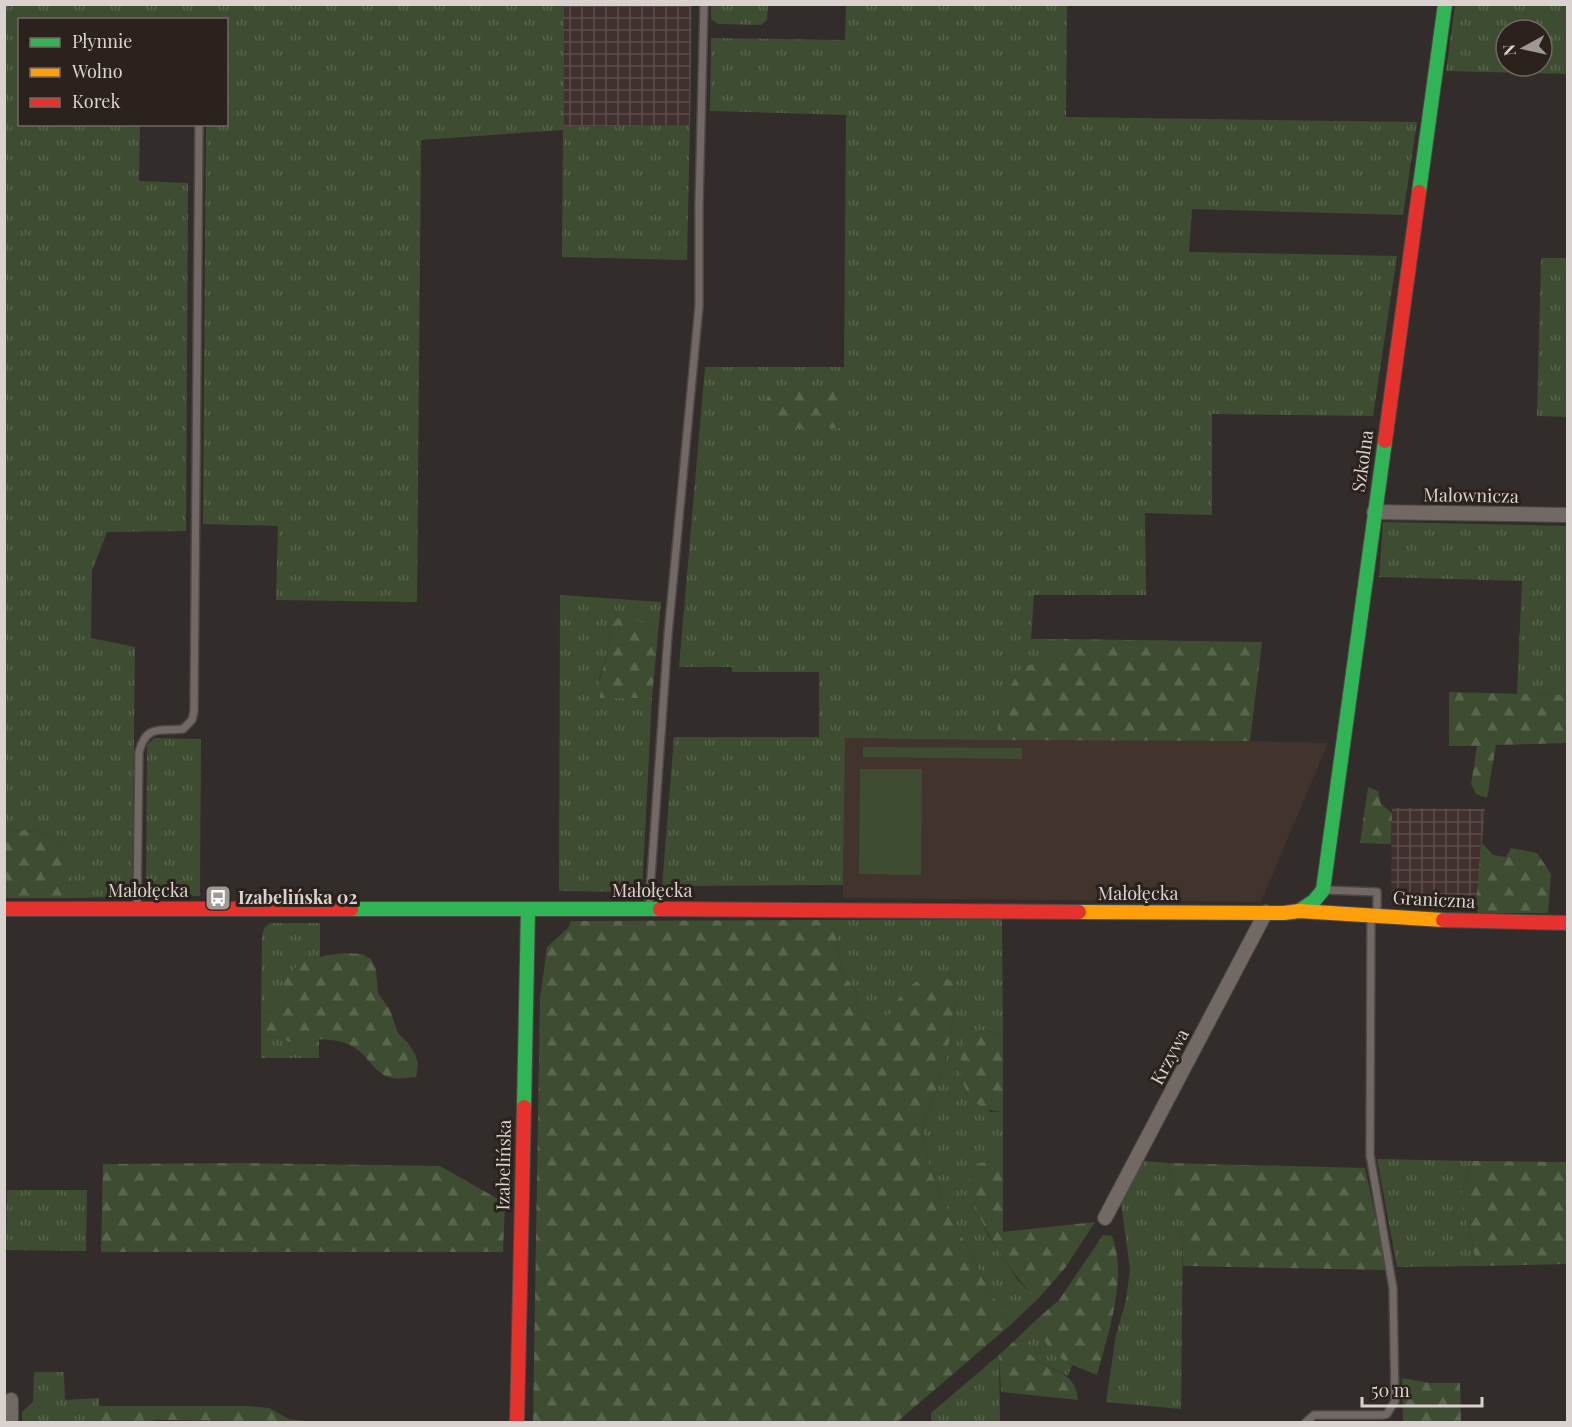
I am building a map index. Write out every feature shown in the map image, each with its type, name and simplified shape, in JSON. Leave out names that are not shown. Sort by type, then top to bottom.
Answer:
[{"type":"street","name":"Szkolna","points":[[1323,890],[1445,4]]},
{"type":"street","name":"Malownicza","points":[[1374,512],[1568,515]]},
{"type":"street","points":[[1299,911],[1314,901],[1323,890]]},
{"type":"street","name":"Małołęcka","points":[[4,909],[1299,911]]},
{"type":"street","name":"Izabelińska","points":[[517,1422],[528,909]]},
{"type":"street","name":"Graniczna","points":[[1299,911],[1447,920],[1568,922]]},
{"type":"street","name":"Krzywa","points":[[1105,1218],[1266,912]]},
{"type":"street","points":[[11,1400],[11,1422]]},
{"type":"lane","points":[[649,909],[668,634],[699,306],[704,4]]},
{"type":"lane","points":[[137,909],[139,752],[142,741],[154,730],[183,729],[192,720],[194,711],[199,126]]},
{"type":"lane","points":[[1306,1422],[1314,1415],[1383,1415],[1387,1414],[1395,1401],[1394,1288],[1370,1155],[1374,915],[1377,892],[1323,890]]},
{"type":"shaded area","points":[[564,5],[692,5],[690,125],[564,127]]},
{"type":"shaded area","points":[[844,738],[1328,743],[1261,902],[843,898]]},
{"type":"shaded area","points":[[1392,808],[1485,809],[1476,906],[1391,904]]},
{"type":"green space","points":[[5,5],[564,5],[564,127],[690,125],[687,260],[562,257],[563,130],[421,140],[417,602],[276,600],[278,526],[203,524],[206,126],[228,126],[228,18],[18,18],[18,126],[140,126],[139,181],[188,183],[186,531],[107,532],[92,571],[91,638],[135,647],[132,897],[71,898],[69,864],[58,842],[47,833],[5,830]]},
{"type":"green space","points":[[711,5],[768,5],[767,20],[761,25],[718,24],[711,19]]},
{"type":"green space","points":[[846,5],[1067,5],[1066,117],[1417,122],[1403,215],[1192,209],[1189,252],[1397,256],[1373,416],[1212,414],[1212,515],[1145,513],[1146,595],[1034,595],[1031,639],[1064,639],[1064,663],[998,721],[997,740],[845,738],[843,885],[662,886],[674,737],[819,737],[819,672],[732,672],[732,667],[679,667],[705,367],[844,367],[846,115],[710,111],[711,38],[845,40]]},
{"type":"green space","points":[[1455,5],[1567,5],[1567,74],[1554,74],[1554,18],[1494,18],[1494,72],[1446,71]]},
{"type":"green space","points":[[1541,258],[1567,258],[1567,417],[1537,416]]},
{"type":"green space","points":[[784,388],[844,392],[844,428],[771,428],[766,414],[767,401],[771,392]]},
{"type":"green space","points":[[1383,522],[1567,526],[1567,695],[1517,694],[1522,581],[1379,577]]},
{"type":"green space","points":[[560,595],[661,602],[658,634],[646,624],[610,627],[607,655],[599,679],[601,698],[652,698],[642,892],[559,891]]},
{"type":"green space","points":[[619,617],[640,621],[658,634],[652,698],[600,698],[598,685],[607,655],[610,627]]},
{"type":"green space","points":[[1064,639],[1262,642],[1250,741],[997,740],[1001,708],[1024,665],[1064,663]]},
{"type":"green space","points":[[1449,692],[1567,695],[1567,743],[1496,745],[1487,798],[1476,794],[1471,784],[1477,746],[1449,746]]},
{"type":"green space","points":[[154,738],[201,739],[200,896],[146,897],[147,745]]},
{"type":"green space","points":[[863,747],[1022,748],[1022,759],[863,757]]},
{"type":"green space","points":[[860,769],[922,769],[921,875],[859,874]]},
{"type":"green space","points":[[1368,787],[1378,791],[1381,804],[1392,813],[1391,844],[1360,843]]},
{"type":"green space","points":[[5,830],[47,833],[58,842],[70,864],[71,898],[5,898]]},
{"type":"green space","points":[[1481,842],[1493,855],[1506,857],[1511,848],[1537,853],[1551,874],[1548,913],[1478,913],[1476,906]]},
{"type":"green space","points":[[1002,919],[1003,1035],[986,1030],[961,1072],[966,1090],[991,1112],[1003,1111],[1003,1159],[974,1164],[969,1176],[970,1191],[987,1233],[1017,1279],[1037,1300],[1009,1326],[941,1198],[929,1167],[922,1129],[946,1061],[956,1000],[885,1022],[882,1026],[864,1018],[856,1004],[857,993],[842,973],[836,932],[829,920]]},
{"type":"green space","points":[[829,920],[836,932],[842,973],[857,993],[856,1004],[864,1018],[882,1026],[904,993],[918,981],[927,977],[945,978],[954,983],[956,1000],[946,1061],[922,1129],[929,1167],[941,1198],[1009,1326],[897,1422],[533,1422],[540,998],[547,947],[568,928],[571,921]]},
{"type":"green space","points":[[271,923],[320,923],[320,958],[308,960],[294,970],[284,984],[277,1008],[261,1013],[262,935],[265,927]]},
{"type":"green space","points":[[362,954],[371,959],[376,969],[378,993],[390,1010],[398,1033],[415,1054],[418,1064],[416,1077],[392,1078],[387,1076],[378,1071],[355,1048],[341,1042],[319,1039],[319,1045],[298,1045],[274,1036],[261,1035],[261,1013],[269,1012],[277,1007],[288,975],[304,962],[328,955]]},
{"type":"green space","points":[[979,1030],[1003,1035],[1003,1111],[980,1106],[966,1089],[962,1078],[962,1054],[965,1042],[969,1036]]},
{"type":"green space","points":[[261,1035],[274,1036],[298,1045],[319,1045],[319,1058],[261,1058]]},
{"type":"green space","points":[[1003,1159],[1003,1232],[1095,1222],[1065,1268],[1037,1300],[1010,1268],[995,1245],[969,1189],[969,1175],[973,1164]]},
{"type":"green space","points":[[1377,1159],[1473,1161],[1462,1190],[1461,1204],[1472,1241],[1476,1266],[1397,1267]]},
{"type":"green space","points":[[1143,1161],[1168,1163],[1174,1201],[1183,1213],[1181,1409],[1106,1402],[1116,1335],[1126,1300],[1130,1269],[1121,1203]]},
{"type":"green space","points":[[1473,1161],[1566,1162],[1567,1264],[1476,1266],[1472,1241],[1461,1204],[1462,1190]]},
{"type":"green space","points":[[245,1163],[440,1166],[505,1203],[503,1252],[101,1252],[103,1164]]},
{"type":"green space","points":[[1168,1163],[1365,1168],[1387,1270],[1183,1266],[1183,1213],[1174,1201]]},
{"type":"green space","points":[[7,1190],[87,1190],[86,1251],[6,1250]]},
{"type":"green space","points":[[1103,1235],[1112,1236],[1118,1269],[1115,1306],[1097,1375],[1065,1362],[1049,1349],[1035,1321],[1059,1300]]},
{"type":"green space","points":[[1035,1321],[1054,1352],[1072,1365],[1068,1376],[1040,1362],[1013,1342]]},
{"type":"green space","points":[[1013,1342],[1040,1362],[1070,1379],[1077,1391],[1078,1400],[1001,1392],[999,1355]]},
{"type":"green space","points":[[999,1355],[1000,1422],[931,1422],[931,1413]]},
{"type":"green space","points":[[34,1372],[64,1372],[65,1400],[99,1398],[99,1422],[22,1422],[22,1412],[33,1402]]},
{"type":"green space","points":[[1402,1378],[1430,1383],[1460,1383],[1461,1422],[1403,1422]]},
{"type":"green space","points":[[99,1406],[247,1406],[269,1408],[289,1419],[313,1422],[156,1420],[99,1422]]},
{"type":"traffic: fast","points":[[1419,192],[1445,4]]},
{"type":"traffic: fast","points":[[1299,911],[1314,901],[1323,890],[1385,441]]},
{"type":"traffic: fast","points":[[351,909],[660,909]]},
{"type":"traffic: fast","points":[[524,1107],[528,909]]},
{"type":"traffic: slow","points":[[1079,912],[1284,913],[1299,911],[1443,920]]},
{"type":"traffic: jam","points":[[1385,441],[1419,192]]},
{"type":"traffic: jam","points":[[4,909],[351,909]]},
{"type":"traffic: jam","points":[[660,909],[1079,912]]},
{"type":"traffic: jam","points":[[1443,920],[1568,923]]},
{"type":"traffic: jam","points":[[517,1422],[524,1107]]},
{"type":"place","name":"Izabelińska 02","points":[[218,898]]}]
